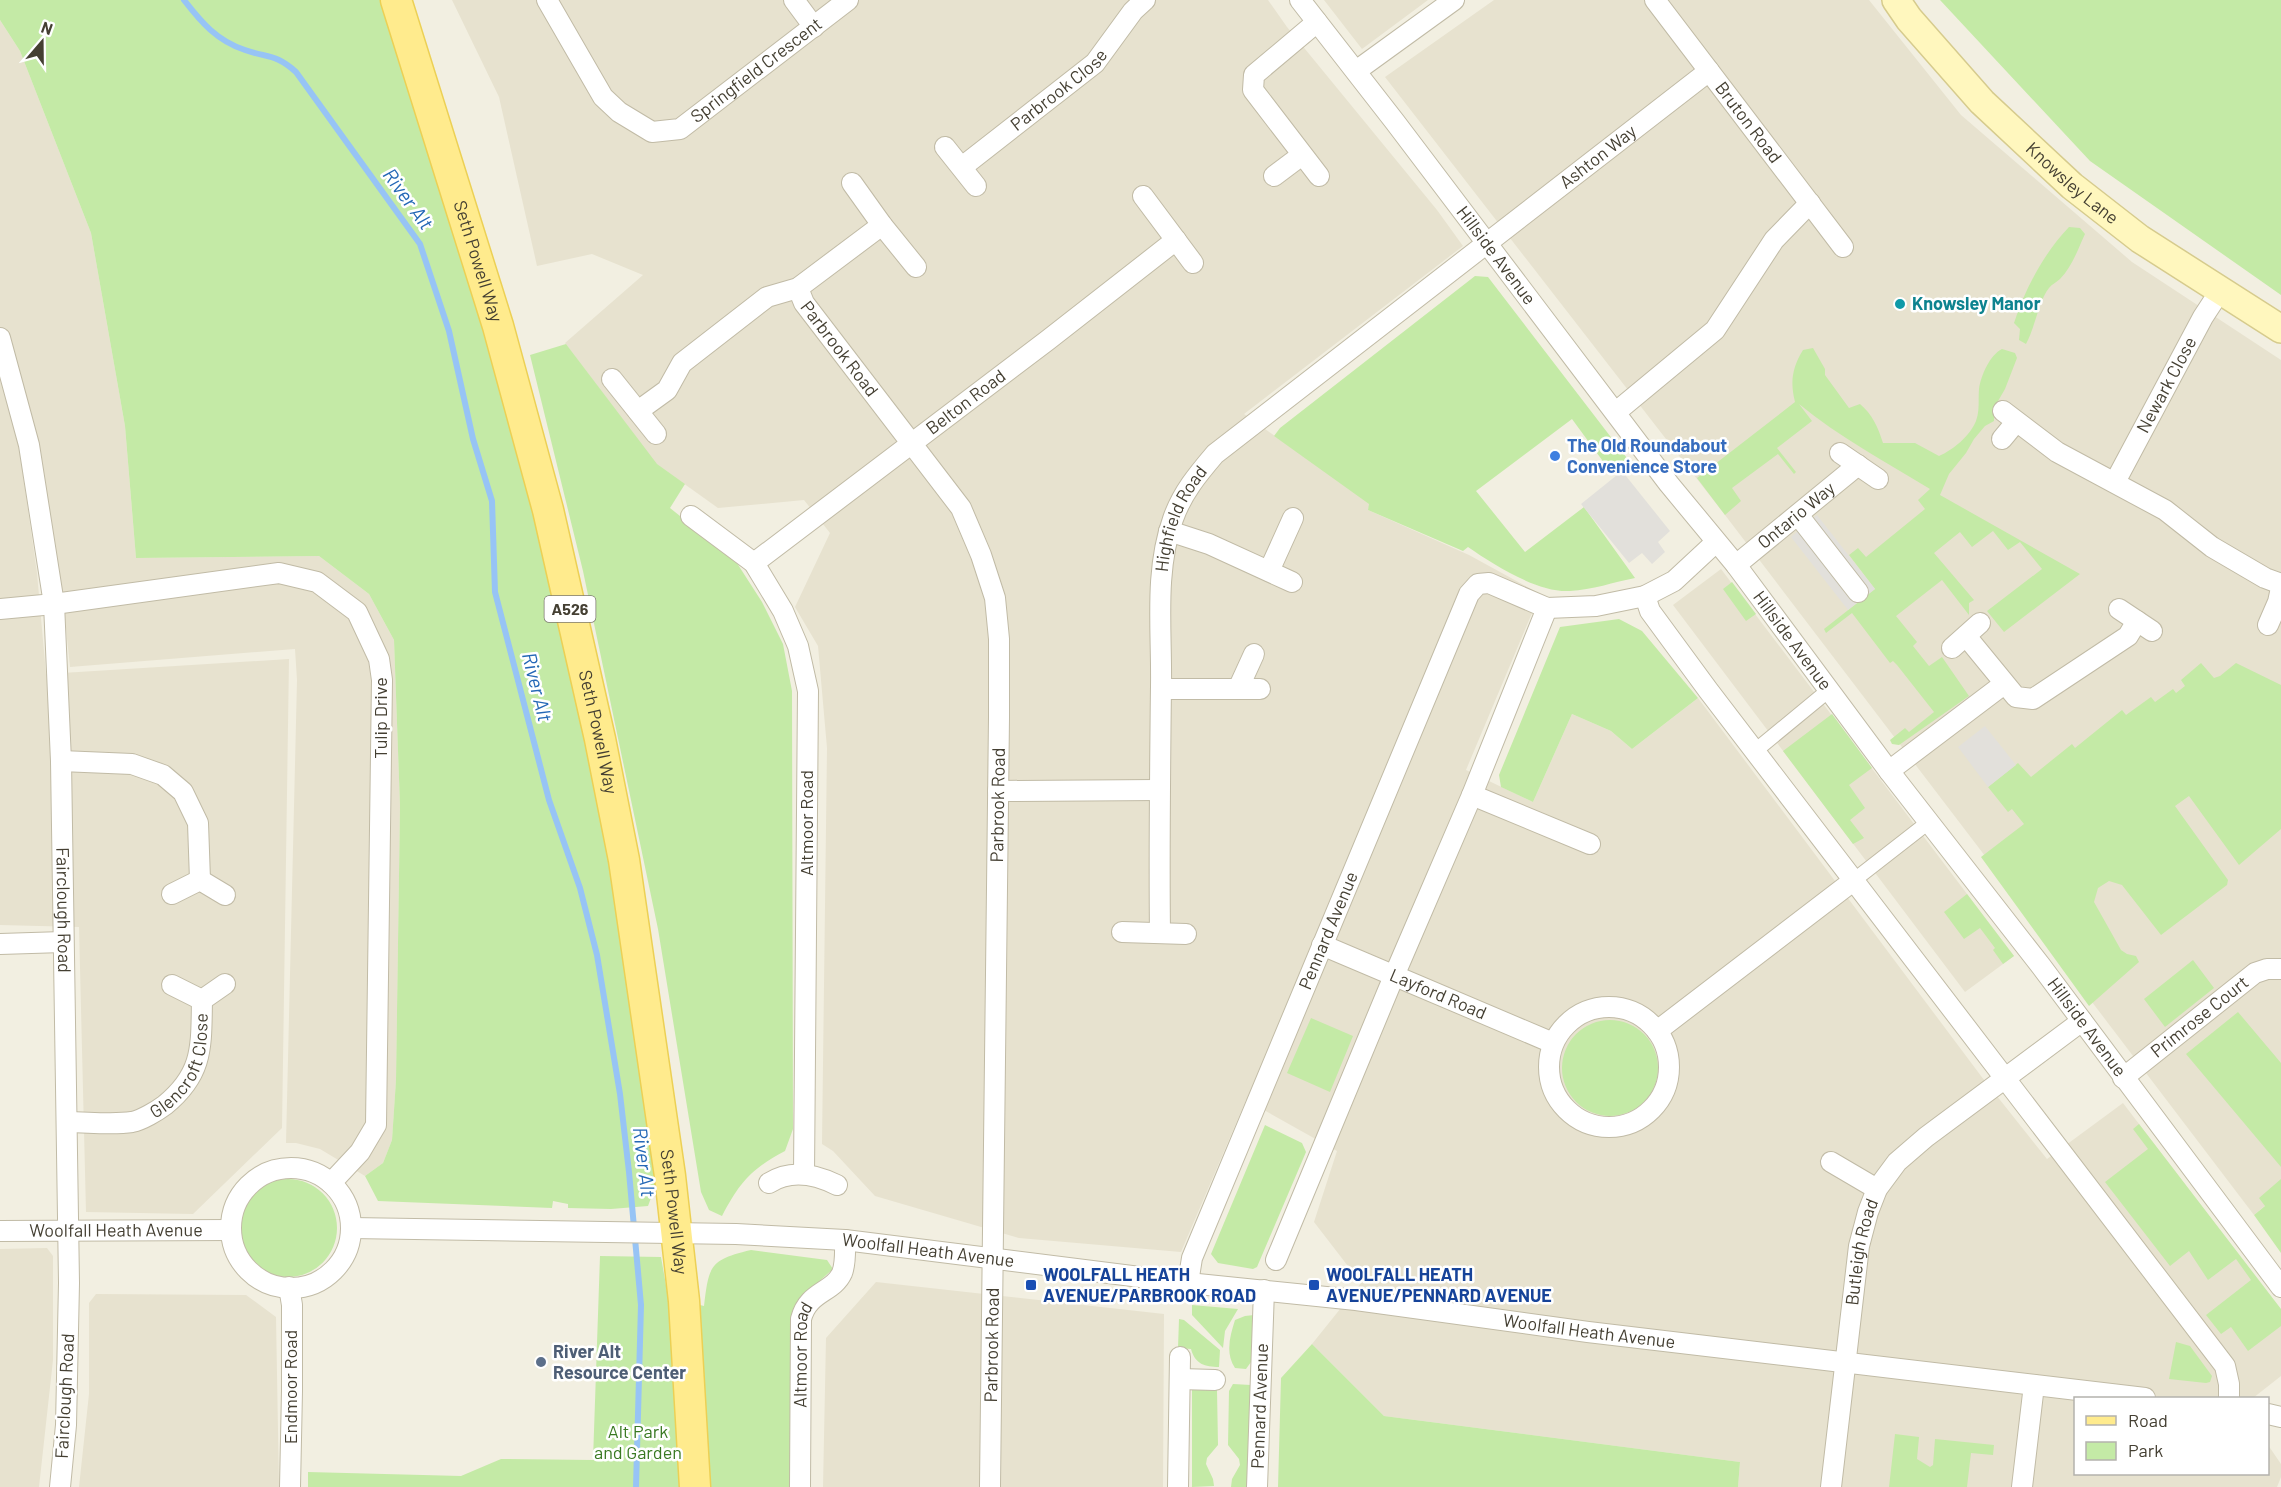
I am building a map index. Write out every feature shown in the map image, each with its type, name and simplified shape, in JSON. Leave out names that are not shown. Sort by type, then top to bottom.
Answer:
[{"type":"main road","name":"Seth Powell Way","points":[[396,0],[498,326],[548,510],[600,739],[624,860],[669,1164],[684,1301],[695,1487]]},
{"type":"main road","name":"Knowsley Lane","points":[[1896,0],[1909,19],[1982,102],[2072,186],[2140,239],[2281,329]]},
{"type":"street","name":"Springfield Crescent","points":[[547,0],[603,97],[619,112],[652,132],[680,129],[848,0]]},
{"type":"street","points":[[794,0],[814,27]]},
{"type":"street","name":"Parbrook Close","points":[[962,167],[1095,63],[1133,11],[1145,0]]},
{"type":"street","name":"Hillside Avenue","points":[[1300,0],[1736,565],[1889,771],[1930,821],[2281,1287]]},
{"type":"street","points":[[1356,71],[1454,0]]},
{"type":"street","name":"Bruton Road","points":[[1655,0],[1843,247]]},
{"type":"street","points":[[1317,22],[1254,75],[1253,90],[1319,176]]},
{"type":"street","name":"Ashton Way","points":[[1487,244],[1709,72]]},
{"type":"street","points":[[945,147],[976,186]]},
{"type":"street","points":[[1274,176],[1302,155]]},
{"type":"street","points":[[852,183],[916,267]]},
{"type":"street","points":[[1143,196],[1193,263]]},
{"type":"street","points":[[1616,412],[1714,330],[1774,240],[1810,203]]},
{"type":"street","name":"Parbrook Road","points":[[882,225],[798,288],[804,303],[961,508],[981,555],[995,598],[999,639],[990,1487]]},
{"type":"street","name":"Belton Road","points":[[754,563],[913,444],[1176,240]]},
{"type":"street","name":"Highfield Road","points":[[1160,933],[1158,790],[1161,574],[1169,531],[1181,499],[1196,476],[1215,454],[1487,244]]},
{"type":"street","points":[[638,411],[667,390],[682,363],[767,297],[798,288]]},
{"type":"street","name":"Newark Close","points":[[2115,482],[2203,317],[2220,291]]},
{"type":"street","name":"Fairclough Road","points":[[0,338],[29,445],[54,604],[61,761],[69,1294],[66,1425],[60,1487]]},
{"type":"street","points":[[612,379],[656,434]]},
{"type":"street","points":[[2002,439],[2010,416],[2057,452],[2165,510],[2212,547],[2281,586],[2278,602],[2268,624]]},
{"type":"street","points":[[1840,453],[1878,479]]},
{"type":"street","name":"Ontario Way","points":[[1736,565],[1858,465]]},
{"type":"street","points":[[1798,515],[1858,592]]},
{"type":"street","name":"Altmoor Road","points":[[691,516],[754,563],[783,611],[795,637],[808,691],[804,1174]]},
{"type":"street","points":[[1269,571],[1293,518]]},
{"type":"street","points":[[1169,531],[1209,544],[1292,582]]},
{"type":"street","points":[[1276,1260],[1472,795],[1547,608],[1596,606],[1645,596],[1674,581],[1716,542]]},
{"type":"street","name":"Tulip Drive","points":[[0,609],[54,604],[279,573],[317,582],[357,612],[379,659],[382,680],[376,1125],[360,1152],[331,1183]]},
{"type":"street","name":"Pennard Avenue","points":[[1188,1283],[1192,1258],[1469,594],[1478,584],[1489,583],[1547,608]]},
{"type":"street","points":[[1645,596],[1650,611],[1755,751],[2225,1366],[2229,1397]]},
{"type":"street","points":[[1966,636],[2016,697],[2033,699],[2145,626],[2119,609]]},
{"type":"street","points":[[1238,690],[1254,654]]},
{"type":"street","points":[[1889,771],[2004,684]]},
{"type":"street","points":[[1161,689],[1260,689]]},
{"type":"street","points":[[1755,751],[1829,690]]},
{"type":"street","points":[[61,761],[132,764],[163,775],[183,792],[198,823],[200,880]]},
{"type":"street","points":[[998,791],[1158,790]]},
{"type":"street","points":[[1472,795],[1590,844]]},
{"type":"street","points":[[1657,1031],[1930,821]]},
{"type":"street","points":[[172,894],[200,880]]},
{"type":"street","points":[[200,880],[225,895]]},
{"type":"street","points":[[1122,932],[1186,934]]},
{"type":"street","points":[[0,944],[63,942]]},
{"type":"street","name":"Layford Road","points":[[1322,945],[1553,1043]]},
{"type":"street","name":"Primrose Court","points":[[2123,1078],[2255,973],[2267,969],[2281,969]]},
{"type":"street","name":"Glencroft Close","points":[[202,1000],[225,984]]},
{"type":"street","name":"Glencroft Close","points":[[172,985],[202,1000]]},
{"type":"street","name":"Glencroft Close","points":[[67,1122],[134,1122],[160,1109],[180,1092],[195,1069],[201,1048],[202,1000]]},
{"type":"street","points":[[1611,1006],[1628,1010],[1644,1018],[1657,1031],[1666,1048],[1669,1067],[1666,1086],[1657,1103],[1643,1116],[1626,1125],[1606,1127],[1588,1123],[1571,1113],[1558,1099],[1550,1081],[1549,1062],[1553,1043],[1563,1028],[1576,1016],[1593,1009],[1611,1006]]},
{"type":"street","name":"Butleigh Road","points":[[1831,1487],[1859,1246],[1877,1189],[1898,1162],[1926,1137],[2082,1022]]},
{"type":"street","points":[[1831,1162],[1877,1189]]},
{"type":"street","points":[[298,1168],[317,1174],[331,1183],[343,1198],[349,1212],[351,1228],[348,1246],[339,1263],[325,1277],[308,1285],[289,1287],[271,1284],[255,1276],[243,1263],[234,1247],[231,1230],[234,1209],[243,1191],[258,1177],[277,1169],[298,1168]]},
{"type":"street","points":[[769,1183],[780,1177],[804,1174],[820,1177],[837,1185]]},
{"type":"street","name":"Woolfall Heath Avenue","points":[[351,1228],[645,1232],[845,1240],[1188,1283],[1356,1300],[1588,1332],[2136,1397]]},
{"type":"street","name":"Woolfall Heath Avenue","points":[[0,1231],[231,1230]]},
{"type":"street","name":"Altmoor Road","points":[[800,1487],[801,1319],[804,1308],[810,1300],[838,1280],[843,1272],[845,1240]]},
{"type":"street","name":"Endmoor Road","points":[[289,1287],[292,1305],[290,1487]]},
{"type":"street","name":"Pennard Avenue","points":[[1257,1487],[1264,1290]]},
{"type":"street","points":[[1179,1487],[1180,1357]]},
{"type":"street","points":[[1180,1379],[1215,1380]]},
{"type":"street","points":[[2022,1487],[2034,1385]]},
{"type":"shaded area","points":[[452,0],[1268,0],[1287,27],[1437,210],[1463,246],[1244,414],[1370,504],[1368,510],[1469,555],[1540,594],[1466,770],[1533,802],[1572,714],[1611,731],[1632,749],[1698,698],[1981,1076],[2047,1159],[2123,1103],[2281,1310],[2281,1376],[2254,1397],[2074,1397],[2074,1475],[2269,1475],[2269,1446],[2281,1464],[2281,1477],[2277,1487],[1738,1487],[1740,1462],[1384,1416],[1312,1344],[1361,1283],[1314,1222],[1337,1151],[1246,1100],[1181,1252],[1019,1238],[875,1196],[833,1151],[822,1144],[827,748],[818,646],[795,607],[830,533],[804,500],[718,508],[655,463],[565,343],[643,275],[592,254],[537,266],[499,97]]},
{"type":"shaded area","points":[[1324,0],[1428,0],[1362,49]]},
{"type":"shaded area","points":[[1494,0],[1869,0],[1961,115],[2132,262],[2281,360],[2281,1192],[2254,1215],[2092,1002],[1982,852],[1725,515],[1385,77]]},
{"type":"shaded area","points":[[0,20],[20,51],[91,233],[125,426],[136,558],[319,556],[369,594],[394,640],[400,806],[396,1080],[392,1140],[383,1163],[365,1176],[320,1149],[286,1143],[297,680],[295,649],[70,667],[62,590],[22,467],[37,573],[46,674],[289,659],[282,1128],[193,1214],[86,1212],[79,927],[0,925]]},
{"type":"shaded area","points":[[1622,471],[1670,531],[1658,542],[1665,552],[1652,564],[1642,553],[1629,563],[1581,504]]},
{"type":"shaded area","points":[[1817,515],[1875,589],[1848,610],[1791,537]]},
{"type":"shaded area","points":[[1721,569],[2014,956],[1965,992],[1673,605]]},
{"type":"shaded area","points":[[1985,726],[2016,765],[1988,787],[1958,747]]},
{"type":"shaded area","points":[[47,1248],[53,1256],[53,1360],[39,1487],[0,1487],[0,1249]]},
{"type":"shaded area","points":[[876,1282],[1164,1314],[1163,1487],[823,1487],[826,1338]]},
{"type":"shaded area","points":[[96,1294],[246,1295],[276,1317],[279,1487],[79,1487],[89,1394],[89,1303]]},
{"type":"green space","points":[[0,0],[388,0],[490,326],[593,739],[659,1176],[648,1206],[611,1209],[568,1208],[568,1204],[553,1201],[552,1208],[378,1201],[365,1176],[383,1163],[392,1140],[396,1080],[400,806],[394,640],[369,594],[319,556],[136,558],[125,426],[91,233],[20,51],[0,20]]},
{"type":"green space","points":[[1940,0],[2281,0],[2281,295],[2090,161]]},
{"type":"green space","points":[[2069,227],[2080,228],[2085,234],[2068,269],[2046,293],[2026,344],[2019,340],[2020,329],[2014,323],[2018,310],[2044,260]]},
{"type":"green space","points":[[1475,276],[1488,277],[1630,462],[1613,475],[1572,419],[1476,491],[1525,552],[1584,507],[1635,578],[1595,588],[1570,591],[1544,588],[1531,583],[1490,562],[1468,547],[1463,551],[1368,510],[1369,504],[1274,436],[1280,428]]},
{"type":"green space","points":[[566,344],[657,464],[685,484],[670,508],[735,560],[762,602],[783,644],[792,691],[793,1129],[785,1151],[763,1164],[741,1185],[722,1216],[709,1210],[701,1192],[658,929],[583,571],[530,355]]},
{"type":"green space","points":[[1813,348],[1825,369],[1825,375],[1849,408],[1860,404],[1868,412],[1883,443],[1915,443],[1939,456],[1961,442],[1973,427],[1978,413],[1980,384],[1990,361],[2002,349],[2015,353],[2017,358],[2005,389],[1994,408],[1994,421],[1985,426],[1974,439],[1949,474],[1940,495],[2080,574],[2004,632],[1987,611],[2042,569],[2020,542],[2008,550],[1993,531],[1972,547],[1960,532],[1934,553],[1974,600],[1969,603],[1969,615],[1942,580],[1896,616],[1917,642],[1913,646],[1929,666],[1942,657],[1969,696],[1899,745],[1892,744],[1890,740],[1905,728],[1909,732],[1934,712],[1897,665],[1893,661],[1890,663],[1852,613],[1826,633],[1824,629],[1875,589],[1849,555],[1858,548],[1866,557],[1925,509],[1918,500],[1930,489],[1846,438],[1799,404],[1812,421],[1777,448],[1796,472],[1794,474],[1778,454],[1732,488],[1741,501],[1725,515],[1697,478],[1795,402],[1792,382],[1796,363],[1803,350]]},
{"type":"green space","points":[[1732,582],[1756,614],[1746,621],[1723,589]]},
{"type":"green space","points":[[1619,619],[1642,631],[1698,698],[1632,749],[1611,731],[1572,714],[1533,802],[1501,787],[1499,775],[1560,627]]},
{"type":"green space","points":[[2201,663],[2214,678],[2236,663],[2281,685],[2281,829],[2239,865],[2189,796],[2175,806],[2228,880],[2227,885],[2161,935],[2122,885],[2109,881],[2098,888],[2094,902],[2121,950],[2136,956],[2139,962],[2089,1006],[1981,857],[2024,824],[2012,809],[2008,812],[1988,787],[2018,763],[2031,777],[2072,744],[2075,748],[2122,710],[2126,715],[2151,697],[2155,702],[2173,689],[2176,693],[2185,686],[2181,680]]},
{"type":"green space","points":[[1832,714],[1872,768],[1849,785],[1865,808],[1850,820],[1864,838],[1853,844],[1783,751]]},
{"type":"green space","points":[[1967,894],[2014,956],[2003,964],[1993,950],[1995,948],[1980,928],[1964,939],[1944,912]]},
{"type":"green space","points":[[2193,960],[2214,988],[2165,1027],[2144,999]]},
{"type":"green space","points":[[2238,1012],[2281,1063],[2281,1167],[2186,1054]]},
{"type":"green space","points":[[1311,1018],[1353,1036],[1330,1092],[1287,1073]]},
{"type":"green space","points":[[1610,1020],[1628,1024],[1644,1034],[1654,1050],[1658,1068],[1654,1086],[1644,1102],[1628,1112],[1610,1116],[1592,1112],[1576,1102],[1566,1086],[1562,1068],[1566,1050],[1576,1034],[1592,1024]]},
{"type":"green space","points":[[2139,1124],[2281,1309],[2281,1326],[2248,1351],[2231,1327],[2221,1334],[2206,1315],[2251,1280],[2236,1259],[2208,1280],[2189,1251],[2170,1266],[2105,1182],[2148,1149],[2133,1129]]},
{"type":"green space","points":[[1265,1125],[1302,1143],[1306,1152],[1257,1267],[1253,1269],[1218,1263],[1211,1254]]},
{"type":"green space","points":[[288,1179],[307,1183],[322,1194],[333,1209],[337,1228],[333,1247],[322,1262],[307,1273],[288,1277],[269,1273],[254,1262],[243,1247],[239,1228],[243,1209],[254,1194],[269,1183]]},
{"type":"green space","points":[[2281,1179],[2281,1253],[2254,1215],[2265,1206],[2259,1198]]},
{"type":"green space","points":[[751,1250],[827,1260],[833,1269],[797,1301],[793,1342],[791,1487],[695,1487],[684,1301],[704,1306],[710,1273],[714,1267],[727,1257]]},
{"type":"green space","name":"Alt Park and Garden","points":[[600,1256],[661,1257],[682,1376],[683,1487],[308,1487],[308,1472],[461,1476],[501,1459],[593,1460]]},
{"type":"green space","points":[[1192,1305],[1238,1309],[1225,1331],[1223,1348],[1192,1315]]},
{"type":"green space","points":[[1254,1315],[1251,1362],[1246,1369],[1235,1368],[1229,1350],[1235,1320]]},
{"type":"green space","points":[[1179,1319],[1184,1320],[1220,1350],[1219,1367],[1201,1364],[1191,1349],[1178,1348]]},
{"type":"green space","points":[[2176,1342],[2190,1346],[2212,1376],[2210,1382],[2169,1379]]},
{"type":"green space","points":[[1312,1344],[1384,1416],[1740,1462],[1738,1487],[1278,1487],[1281,1378]]},
{"type":"green space","points":[[1213,1383],[1217,1390],[1218,1445],[1207,1458],[1206,1464],[1214,1486],[1192,1487],[1192,1389]]},
{"type":"green space","points":[[1233,1384],[1251,1385],[1253,1487],[1231,1487],[1232,1479],[1240,1465],[1239,1459],[1228,1445],[1229,1391]]},
{"type":"green space","points":[[1895,1434],[1919,1437],[1917,1459],[1930,1467],[1933,1465],[1935,1439],[1994,1445],[1993,1455],[1971,1453],[1967,1487],[1889,1487]]},
{"type":"waterway","name":"River Alt","points":[[184,0],[203,23],[218,36],[245,50],[277,59],[296,72],[420,244],[449,331],[473,439],[492,501],[495,592],[549,800],[580,888],[597,955],[620,1094],[641,1305],[636,1487]]},
{"type":"place","name":"Knowsley Manor","points":[[1900,304]]},
{"type":"place","name":"The Old Roundabout Convenience Store","points":[[1555,456]]},
{"type":"place","name":"WOOLFALL HEATH AVENUE/PARBROOK ROAD","points":[[1031,1285]]},
{"type":"place","name":"WOOLFALL HEATH AVENUE/PENNARD AVENUE","points":[[1314,1285]]},
{"type":"place","name":"River Alt Resource Center","points":[[541,1362]]}]
